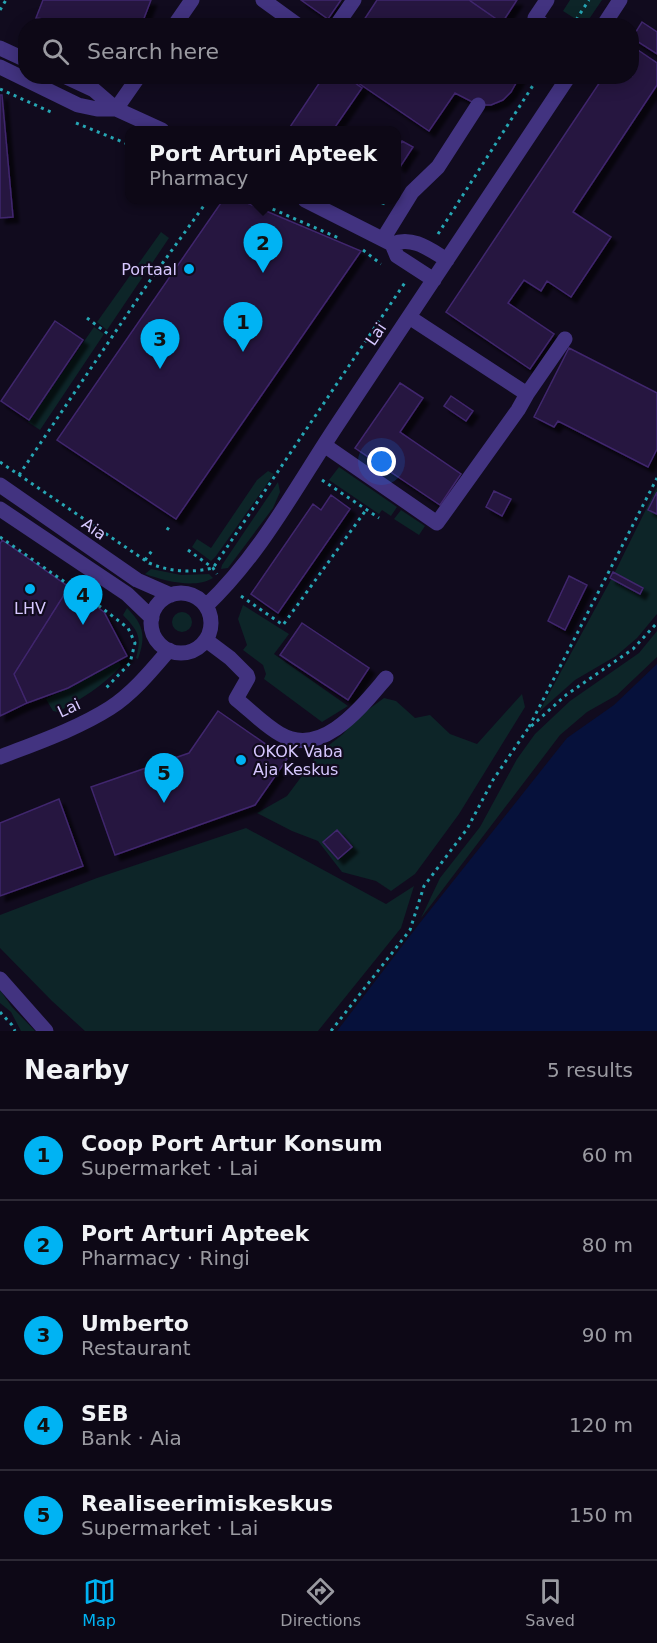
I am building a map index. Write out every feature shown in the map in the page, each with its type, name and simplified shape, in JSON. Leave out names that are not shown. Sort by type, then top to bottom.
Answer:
[{"type":"street","points":[[180,18],[192,0]]},
{"type":"street","points":[[263,0],[288,18]]},
{"type":"street","points":[[342,18],[354,0]]},
{"type":"street","points":[[535,18],[547,0]]},
{"type":"street","points":[[608,18],[620,0]]},
{"type":"street","points":[[0,48],[18,56]]},
{"type":"street","points":[[0,67],[18,76]]},
{"type":"street","points":[[35,84],[78,105],[97,109],[116,109]]},
{"type":"street","points":[[81,84],[94,90],[116,109],[153,126]]},
{"type":"street","points":[[116,109],[133,84]]},
{"type":"street","name":"Lai","points":[[206,606],[227,586],[257,548],[564,84]]},
{"type":"street","points":[[387,241],[412,192],[438,167],[477,105]]},
{"type":"street","points":[[313,204],[387,241],[397,256],[434,280]]},
{"type":"street","points":[[387,241],[410,240],[447,260]]},
{"type":"street","points":[[409,317],[528,394]]},
{"type":"street","points":[[324,445],[437,523],[518,410],[565,339]]},
{"type":"street","name":"Aia","points":[[0,485],[137,580],[171,595]]},
{"type":"street","points":[[0,509],[127,594],[152,618]]},
{"type":"street","points":[[179,593],[194,596],[206,606],[211,623],[206,640],[200,646],[185,652],[169,650],[157,640],[153,633],[152,618],[159,604],[171,595],[179,593]]},
{"type":"street","points":[[206,640],[237,663],[247,675],[248,678],[236,699],[280,735],[299,741],[312,741],[351,719],[386,678]]},
{"type":"street","name":"Lai","points":[[0,757],[81,723],[110,708],[147,675],[169,650]]},
{"type":"street","points":[[0,979],[45,1031]]},
{"type":"path","points":[[0,10],[6,0]]},
{"type":"path","points":[[577,18],[589,0]]},
{"type":"path","points":[[438,235],[533,84]]},
{"type":"path","points":[[20,475],[112,337],[205,204]]},
{"type":"path","points":[[261,204],[347,242]]},
{"type":"path","points":[[0,462],[145,560],[171,570],[187,572],[213,568],[406,281]]},
{"type":"path","points":[[87,318],[112,337]]},
{"type":"path","points":[[331,1031],[410,930],[424,886],[467,829],[493,780],[527,730],[657,478]]},
{"type":"path","points":[[322,480],[379,518]]},
{"type":"path","points":[[242,596],[283,625],[366,510]]},
{"type":"path","points":[[167,530],[171,524],[173,530]]},
{"type":"path","points":[[0,537],[128,628],[135,643],[130,663],[99,694]]},
{"type":"path","points":[[145,560],[154,548]]},
{"type":"path","points":[[188,550],[213,568]]},
{"type":"path","points":[[527,730],[566,695],[633,649],[657,623]]},
{"type":"path","points":[[0,1012],[15,1031]]},
{"type":"green space","points":[[570,0],[602,0],[590,18],[574,18],[563,11]]},
{"type":"green space","points":[[161,232],[169,238],[107,330],[97,322]]},
{"type":"green space","points":[[94,327],[104,334],[40,430],[28,422]]},
{"type":"green space","points":[[339,467],[397,507],[391,516],[382,510],[379,514],[329,480]]},
{"type":"green space","points":[[268,471],[274,474],[211,561],[192,547],[197,539],[211,548],[257,480]]},
{"type":"green space","points":[[278,482],[280,492],[273,508],[228,568],[221,569],[222,565]]},
{"type":"green space","points":[[657,487],[657,614],[637,638],[616,656],[575,680],[539,712],[614,574]]},
{"type":"green space","points":[[401,510],[425,526],[419,535],[394,519]]},
{"type":"green space","points":[[151,569],[181,575],[209,574],[213,578],[198,583],[180,583],[145,574]]},
{"type":"green space","points":[[243,605],[289,634],[274,654],[348,706],[322,722],[264,679],[266,674],[263,665],[243,650],[247,645],[238,619]]},
{"type":"green space","points":[[127,608],[137,620],[142,631],[142,644],[138,659],[136,658],[139,644],[137,634],[123,615]]},
{"type":"green space","points":[[182,612],[189,615],[192,622],[189,629],[182,632],[175,629],[172,622],[175,615]]},
{"type":"green space","points":[[657,631],[657,657],[617,695],[587,712],[560,735],[421,918],[440,878],[480,827],[517,759],[535,734],[570,701],[639,653]]},
{"type":"green space","points":[[119,662],[121,666],[99,686],[58,712],[53,711],[46,699]]},
{"type":"green space","points":[[522,694],[525,707],[459,814],[415,874],[391,891],[376,881],[342,872],[318,841],[257,813],[287,796],[319,753],[343,734],[358,717],[384,698],[396,701],[415,718],[430,715],[450,734],[477,744]]},
{"type":"green space","points":[[246,828],[386,904],[414,886],[401,928],[318,1031],[85,1031],[0,948],[0,915],[97,878]]},
{"type":"green space","points":[[0,990],[12,1007],[35,1031],[21,1031],[11,1012],[0,1003]]},
{"type":"shaded area","points":[[657,664],[657,1031],[337,1031],[567,738],[614,705]]},
{"type":"building","points":[[43,0],[151,0],[144,18],[36,18]]},
{"type":"building","points":[[301,0],[341,0],[327,18]]},
{"type":"building","points":[[377,0],[469,0],[495,18],[365,18]]},
{"type":"building","points":[[469,0],[517,0],[505,18],[495,18]]},
{"type":"building","points":[[642,22],[657,32],[657,54],[639,42],[639,27]]},
{"type":"building","points":[[639,51],[657,63],[657,85],[573,212],[611,237],[571,297],[547,281],[541,291],[524,280],[508,303],[554,334],[530,369],[446,312],[599,84],[639,84]]},
{"type":"building","points":[[319,84],[356,84],[362,88],[336,126],[291,126]]},
{"type":"building","points":[[360,84],[516,84],[503,100],[491,105],[478,105],[455,93],[429,131]]},
{"type":"building","points":[[0,95],[2,95],[13,217],[0,218]]},
{"type":"building","points":[[402,141],[413,147],[401,165]]},
{"type":"building","points":[[220,204],[249,204],[361,251],[176,519],[57,440]]},
{"type":"building","points":[[55,321],[83,340],[29,420],[1,401]]},
{"type":"building","points":[[569,348],[657,393],[657,449],[648,467],[558,421],[554,427],[534,417]]},
{"type":"building","points":[[400,383],[423,398],[400,432],[461,474],[440,505],[355,448]]},
{"type":"building","points":[[451,396],[473,411],[466,421],[444,406]]},
{"type":"building","points":[[494,491],[511,499],[502,516],[486,507]]},
{"type":"building","points":[[657,492],[657,514],[648,510]]},
{"type":"building","points":[[331,495],[350,509],[278,613],[251,594],[313,504],[321,510]]},
{"type":"building","points":[[2,540],[69,587],[14,674],[27,703],[0,716],[0,544]]},
{"type":"building","points":[[613,572],[643,588],[640,594],[610,578]]},
{"type":"building","points":[[569,576],[587,585],[565,630],[548,621]]},
{"type":"building","points":[[69,587],[104,612],[127,656],[68,688],[27,703],[14,674]]},
{"type":"building","points":[[302,623],[369,668],[348,700],[280,655]]},
{"type":"building","points":[[218,711],[287,759],[255,805],[115,855],[91,787],[189,753]]},
{"type":"building","points":[[59,799],[83,866],[0,896],[0,823]]},
{"type":"building","points":[[337,830],[352,847],[338,859],[323,842]]},
{"type":"place","name":"Portaal","points":[[189,269]]},
{"type":"place","name":"Port Arturi Apteek","points":[[263,273]]},
{"type":"place","name":"Coop Port Artur Konsum","points":[[243,352]]},
{"type":"place","name":"Umberto","points":[[160,369]]},
{"type":"place","name":"LHV","points":[[30,589]]},
{"type":"place","name":"SEB","points":[[83,625]]},
{"type":"place","name":"OKOK Vaba Aja Keskus","points":[[241,760]]},
{"type":"place","name":"Realiseerimiskeskus","points":[[164,803]]}]
